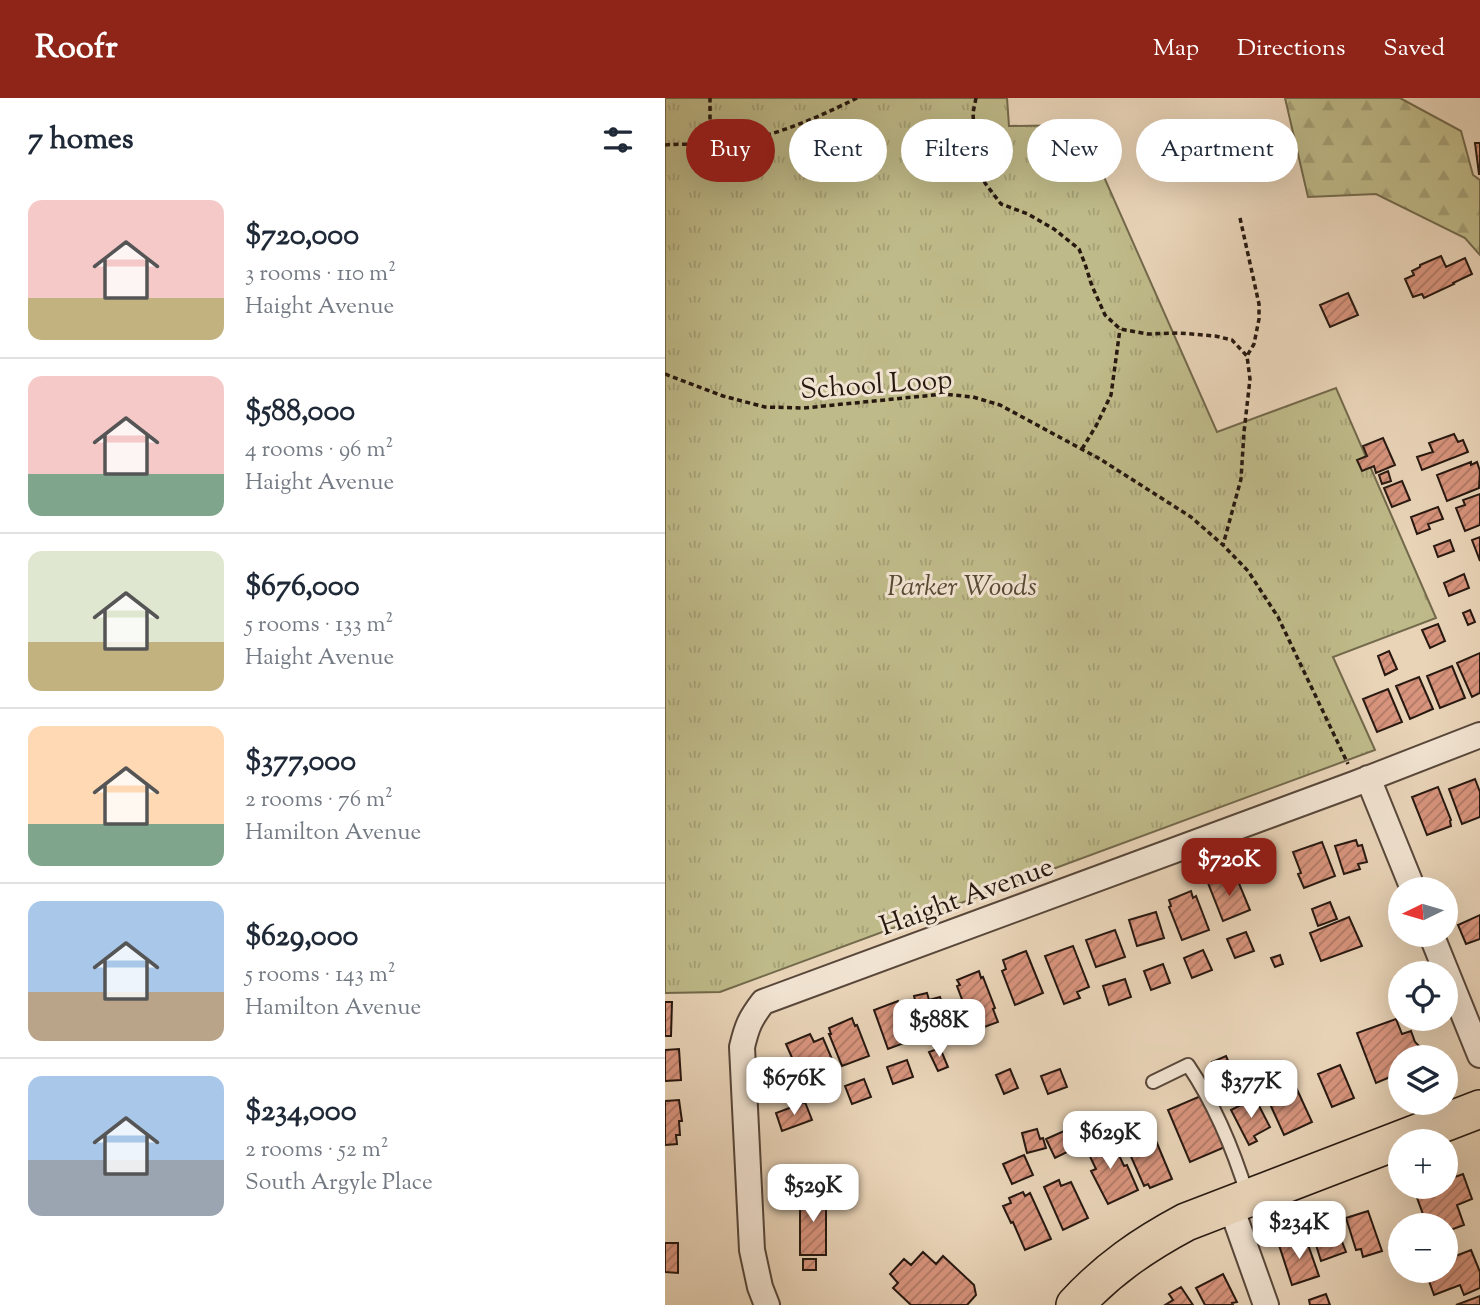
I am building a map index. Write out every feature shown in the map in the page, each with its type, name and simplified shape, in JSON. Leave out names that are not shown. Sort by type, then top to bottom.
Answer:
[{"type":"main road","points":[[1081,1303],[1094,1284],[1123,1260],[1153,1239],[1186,1222],[1480,1109]]},
{"type":"street","name":"Haight Avenue","points":[[767,1305],[752,1250],[742,1047],[746,1028],[763,1002],[1359,774],[1480,734]]},
{"type":"street","points":[[1359,774],[1407,877]]},
{"type":"street","points":[[1436,947],[1480,1055]]},
{"type":"street","points":[[1239,1200],[1266,1305]]},
{"type":"lane","points":[[1153,1082],[1188,1065],[1210,1100],[1241,1174],[1239,1200]]},
{"type":"path","points":[[710,98],[710,119]]},
{"type":"path","points":[[775,133],[824,115],[857,98]]},
{"type":"path","points":[[976,98],[973,113],[975,153],[985,183],[1001,204],[1028,214],[1054,229],[1079,249],[1105,315],[1120,329],[1148,334],[1215,336],[1232,340],[1247,356],[1250,379],[1241,480],[1223,545]]},
{"type":"path","points":[[665,145],[686,145]]},
{"type":"path","points":[[1240,218],[1259,304],[1254,344],[1247,356]]},
{"type":"path","points":[[1082,449],[1111,395],[1120,329]]},
{"type":"path","name":"School Loop","points":[[665,374],[723,396],[765,407],[804,408],[944,394],[973,397],[1000,405],[1082,449],[1191,517],[1248,571],[1278,617],[1359,774]]},
{"type":"green space","name":"Parker Woods","points":[[665,98],[1007,98],[1008,119],[901,119],[901,182],[1013,182],[1013,126],[1027,126],[1027,182],[1106,182],[1217,432],[1336,388],[1436,618],[1333,657],[1375,750],[720,992],[665,993]]},
{"type":"green space","points":[[1285,98],[1400,98],[1461,131],[1473,175],[1480,180],[1480,255],[1465,238],[1376,194],[1308,197],[1298,154],[1298,119],[1290,119]]},
{"type":"building","points":[[1475,143],[1480,143],[1480,174],[1479,174]]},
{"type":"building","points":[[1441,256],[1446,267],[1465,258],[1472,274],[1424,298],[1422,294],[1413,297],[1405,279],[1414,275],[1412,271],[1420,265]]},
{"type":"building","points":[[1348,293],[1358,315],[1330,327],[1320,305]]},
{"type":"building","points":[[1454,434],[1458,442],[1463,440],[1468,452],[1422,470],[1417,457],[1433,452],[1429,443]]},
{"type":"building","points":[[1383,438],[1395,465],[1376,473],[1374,466],[1362,471],[1357,460],[1367,456],[1363,446]]},
{"type":"building","points":[[1471,462],[1471,465],[1477,462],[1480,471],[1479,488],[1447,501],[1437,475]]},
{"type":"building","points":[[1388,471],[1391,481],[1382,484],[1379,475]]},
{"type":"building","points":[[1402,481],[1410,500],[1392,507],[1384,488]]},
{"type":"building","points":[[1480,494],[1480,525],[1465,531],[1456,508],[1465,505],[1463,500]]},
{"type":"building","points":[[1438,507],[1443,519],[1428,524],[1430,529],[1417,534],[1411,517]]},
{"type":"building","points":[[1480,537],[1480,561],[1472,540]]},
{"type":"building","points":[[1450,540],[1454,551],[1438,557],[1434,546]]},
{"type":"building","points":[[1464,574],[1469,588],[1449,596],[1444,583]]},
{"type":"building","points":[[1470,610],[1475,622],[1468,625],[1463,613]]},
{"type":"building","points":[[1438,624],[1445,641],[1430,648],[1422,630]]},
{"type":"building","points":[[1389,651],[1397,669],[1385,675],[1378,656]]},
{"type":"building","points":[[1480,653],[1480,693],[1472,697],[1457,663]]},
{"type":"building","points":[[1452,666],[1465,698],[1440,708],[1427,676]]},
{"type":"building","points":[[1419,677],[1433,709],[1410,719],[1396,686]]},
{"type":"building","points":[[1388,689],[1402,722],[1377,732],[1363,699]]},
{"type":"building","points":[[1475,779],[1480,792],[1480,817],[1462,824],[1449,789]]},
{"type":"building","points":[[1438,787],[1451,826],[1427,835],[1412,797]]},
{"type":"building","points":[[1356,840],[1358,846],[1362,845],[1367,862],[1358,864],[1360,869],[1344,874],[1335,846]]},
{"type":"building","points":[[1322,842],[1335,876],[1304,888],[1293,852]]},
{"type":"building","points":[[1228,876],[1231,884],[1238,881],[1250,910],[1223,921],[1208,883]]},
{"type":"building","points":[[1191,891],[1193,898],[1196,896],[1209,930],[1182,940],[1169,907],[1169,900]]},
{"type":"building","points":[[1330,902],[1337,919],[1318,926],[1312,909]]},
{"type":"building","points":[[1156,912],[1164,938],[1137,946],[1129,920]]},
{"type":"building","points":[[1480,915],[1480,939],[1466,944],[1458,925]]},
{"type":"building","points":[[1349,917],[1362,946],[1321,961],[1310,933]]},
{"type":"building","points":[[1115,930],[1125,957],[1096,967],[1086,940]]},
{"type":"building","points":[[1246,932],[1254,951],[1235,958],[1227,939]]},
{"type":"building","points":[[1073,946],[1089,987],[1077,992],[1080,998],[1064,1004],[1045,956]]},
{"type":"building","points":[[1203,950],[1212,970],[1192,978],[1184,958]]},
{"type":"building","points":[[1026,951],[1043,993],[1015,1005],[1002,971],[1006,969],[1003,960]]},
{"type":"building","points":[[1280,955],[1283,964],[1275,967],[1271,958]]},
{"type":"building","points":[[1163,964],[1170,983],[1151,990],[1144,971]]},
{"type":"building","points":[[979,971],[998,1022],[979,1029],[974,1016],[969,1018],[957,980]]},
{"type":"building","points":[[1125,979],[1131,997],[1109,1005],[1103,986]]},
{"type":"building","points":[[927,993],[929,1000],[940,997],[948,1022],[928,1029],[922,1010],[918,1011],[914,996]]},
{"type":"building","points":[[898,1001],[912,1040],[888,1049],[874,1010]]},
{"type":"building","points":[[665,1002],[672,1002],[671,1036],[665,1036]]},
{"type":"building","points":[[852,1018],[869,1056],[842,1066],[829,1028]]},
{"type":"building","points":[[1388,1022],[1388,1031],[1401,1031],[1402,1034],[1411,1031],[1418,1045],[1388,1045],[1388,1078],[1376,1083],[1357,1033]]},
{"type":"building","points":[[810,1034],[814,1042],[823,1038],[840,1078],[832,1081],[836,1091],[810,1099],[786,1044]]},
{"type":"building","points":[[940,1048],[948,1067],[938,1071],[929,1052]]},
{"type":"building","points":[[679,1049],[681,1080],[665,1081],[665,1050]]},
{"type":"building","points":[[1226,1056],[1232,1070],[1217,1076],[1212,1062]]},
{"type":"building","points":[[907,1060],[913,1077],[893,1084],[887,1067]]},
{"type":"building","points":[[1340,1065],[1354,1098],[1332,1107],[1318,1074]]},
{"type":"building","points":[[1010,1069],[1018,1088],[1004,1094],[996,1075]]},
{"type":"building","points":[[1060,1069],[1067,1087],[1048,1094],[1041,1076]]},
{"type":"building","points":[[864,1079],[871,1097],[852,1104],[845,1086]]},
{"type":"building","points":[[1294,1083],[1312,1122],[1284,1135],[1270,1104],[1276,1101],[1273,1093]]},
{"type":"building","points":[[1203,1095],[1225,1147],[1190,1162],[1168,1110]]},
{"type":"building","points":[[1255,1098],[1270,1127],[1254,1136],[1257,1141],[1249,1145],[1231,1110]]},
{"type":"building","points":[[679,1100],[682,1121],[679,1121],[680,1135],[676,1135],[677,1144],[665,1145],[665,1101]]},
{"type":"building","points":[[805,1102],[812,1120],[782,1131],[776,1113]]},
{"type":"building","points":[[1037,1129],[1046,1148],[1027,1153],[1022,1133]]},
{"type":"building","points":[[1151,1129],[1172,1179],[1150,1188],[1148,1184],[1144,1186],[1129,1152],[1145,1146],[1140,1134]]},
{"type":"building","points":[[1064,1131],[1073,1149],[1055,1158],[1046,1139]]},
{"type":"building","points":[[1098,1137],[1103,1147],[1113,1142],[1138,1190],[1108,1204],[1091,1171],[1096,1169],[1084,1144]]},
{"type":"building","points":[[1024,1155],[1033,1175],[1012,1184],[1003,1164]]},
{"type":"building","points":[[1463,1174],[1472,1199],[1457,1205],[1464,1225],[1458,1227],[1458,1213],[1423,1213],[1417,1199],[1458,1199],[1458,1176]]},
{"type":"building","points":[[1059,1180],[1061,1186],[1071,1182],[1088,1218],[1063,1230],[1044,1187]]},
{"type":"building","points":[[1023,1192],[1025,1196],[1030,1193],[1051,1239],[1025,1250],[1003,1206],[1011,1203],[1009,1198]]},
{"type":"building","points":[[800,1193],[826,1193],[826,1255],[800,1255]]},
{"type":"building","points":[[1368,1211],[1382,1251],[1363,1257],[1361,1249],[1356,1250],[1346,1218]]},
{"type":"building","points":[[1335,1224],[1346,1252],[1321,1261],[1312,1232]]},
{"type":"building","points":[[1305,1236],[1319,1276],[1292,1285],[1279,1245]]},
{"type":"building","points":[[665,1243],[678,1243],[678,1273],[665,1272]]},
{"type":"building","points":[[1471,1250],[1480,1272],[1480,1288],[1464,1295],[1460,1285],[1434,1295],[1430,1283],[1458,1283],[1458,1255]]},
{"type":"building","points":[[923,1252],[936,1264],[943,1256],[974,1285],[976,1295],[967,1305],[911,1305],[893,1288],[898,1283],[890,1274],[904,1259],[911,1265]]},
{"type":"building","points":[[803,1259],[816,1259],[816,1270],[803,1270]]},
{"type":"building","points":[[1223,1274],[1237,1302],[1232,1303],[1233,1305],[1205,1305],[1196,1288]]},
{"type":"building","points":[[1181,1287],[1193,1305],[1165,1305],[1173,1300],[1169,1294]]},
{"type":"building","points":[[1326,1294],[1330,1305],[1310,1305],[1309,1300]]},
{"type":"building","points":[[1480,1296],[1480,1305],[1456,1305]]}]
